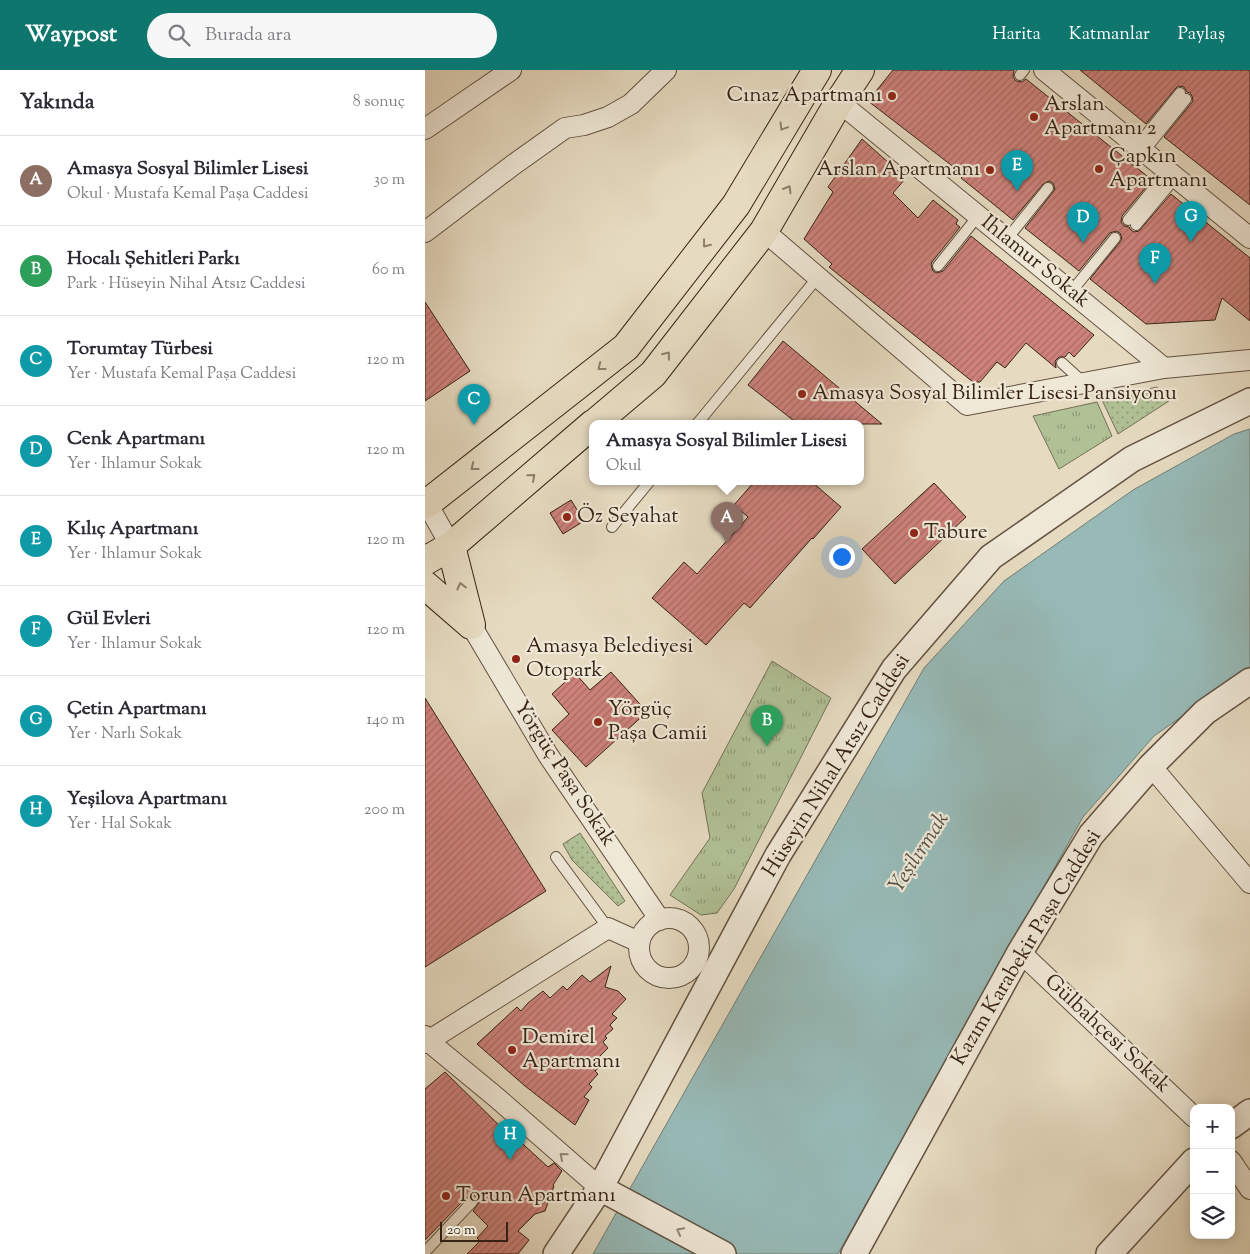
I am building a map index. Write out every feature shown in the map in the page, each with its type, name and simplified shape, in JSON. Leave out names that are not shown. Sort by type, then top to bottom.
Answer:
[{"type":"main road","points":[[426,503],[626,348],[736,205],[817,70]]},
{"type":"main road","points":[[598,420],[653,374],[764,231],[839,102],[860,70]]},
{"type":"main road","points":[[425,562],[451,546],[589,427]]},
{"type":"main road","points":[[451,546],[471,625]]},
{"type":"main road","points":[[425,585],[471,625]]},
{"type":"street","points":[[425,129],[511,70]]},
{"type":"street","points":[[425,232],[565,128],[608,116],[631,104],[666,70]]},
{"type":"street","points":[[1044,70],[1250,238]]},
{"type":"street","name":"Ihlamur Sokak","points":[[839,102],[1164,368]]},
{"type":"street","points":[[764,231],[967,405],[1164,368],[1250,360]]},
{"type":"street","name":"Hüseyin Nihal Atsız Caddesi","points":[[556,1254],[600,1188],[704,969],[779,855],[894,669],[991,557],[1132,459],[1250,401]]},
{"type":"street","points":[[426,503],[451,546]]},
{"type":"street","name":"Yörgüç Paşa Sokak","points":[[471,625],[548,755],[660,920]]},
{"type":"street","name":"Kazım Karabekir Paşa Caddesi","points":[[854,1254],[1020,952],[1091,835],[1151,766],[1205,712],[1250,681]]},
{"type":"street","points":[[1151,766],[1250,883]]},
{"type":"street","name":"Hüseyin Nihal Atsız Caddesi","points":[[660,920],[667,918],[676,919],[693,929],[699,948],[697,958],[704,969]]},
{"type":"street","points":[[660,920],[649,926],[639,942],[608,928],[426,1040],[497,1098],[600,1188],[723,1254]]},
{"type":"street","name":"Hüseyin Nihal Atsız Caddesi","points":[[639,942],[642,962],[655,975],[665,978],[675,977],[704,969]]},
{"type":"street","name":"Gülbahçesi Sokak","points":[[1020,952],[1190,1113]]},
{"type":"street","points":[[1235,1123],[1250,1112]]},
{"type":"street","points":[[1113,1252],[1190,1165]]},
{"type":"street","points":[[1235,1167],[1250,1188]]},
{"type":"lane","points":[[1141,149],[1183,96]]},
{"type":"lane","points":[[1132,223],[1172,174]]},
{"type":"lane","points":[[1007,239],[1048,188]]},
{"type":"lane","points":[[937,266],[978,216]]},
{"type":"lane","points":[[1071,292],[1115,238]]},
{"type":"lane","points":[[700,420],[818,277]]},
{"type":"lane","points":[[1062,364],[1084,383]]},
{"type":"lane","points":[[612,527],[647,485]]},
{"type":"lane","points":[[557,857],[608,928]]},
{"type":"lane","points":[[425,1252],[472,1202]]},
{"type":"green space","points":[[1157,387],[1169,401],[1118,434],[1102,400]]},
{"type":"green space","points":[[1097,402],[1112,436],[1059,469],[1033,416]]},
{"type":"green space","points":[[772,661],[831,698],[734,889],[717,913],[701,915],[670,895],[710,838],[702,793]]},
{"type":"green space","points":[[580,833],[625,901],[618,906],[572,860],[563,844]]},
{"type":"water","name":"Yeşilırmak","points":[[1250,429],[1250,669],[1154,736],[1083,817],[838,1254],[593,1254],[924,668],[1004,581],[1133,490],[1234,434]]},
{"type":"building","points":[[893,70],[1014,70],[1013,77],[1016,81],[1022,82],[1026,79],[1152,180],[1122,216],[1121,222],[1124,226],[1129,227],[1134,232],[1139,231],[1171,194],[1250,258],[1250,321],[1222,298],[1215,320],[1146,324],[1090,279],[1122,239],[1120,233],[1116,231],[1110,233],[1079,271],[1025,228],[1055,189],[1053,183],[1049,181],[1043,184],[1013,220],[961,178],[964,175],[868,101]]},
{"type":"building","points":[[1080,70],[1250,70],[1250,205],[1164,137],[1193,101],[1192,96],[1184,87],[1178,86],[1146,124]]},
{"type":"building","points":[[862,139],[906,178],[893,193],[918,218],[933,200],[958,220],[956,224],[960,227],[932,262],[933,271],[937,273],[943,271],[971,236],[1094,335],[1074,357],[1069,352],[1065,357],[1059,357],[1055,361],[1056,368],[1026,343],[1005,368],[997,362],[980,382],[973,382],[829,267],[832,264],[804,239],[833,192],[828,187]]},
{"type":"building","points":[[425,302],[470,371],[425,401]]},
{"type":"building","name":"Amasya Sosyal Bilimler Lisesi Pansiyonu","points":[[783,341],[882,424],[864,424],[864,420],[793,420],[748,385]]},
{"type":"building","name":"Tabure","points":[[934,483],[966,517],[895,584],[862,549]]},
{"type":"building","points":[[751,485],[815,485],[841,507],[750,608],[744,603],[706,645],[652,598],[684,562],[697,574],[748,517],[734,505]]},
{"type":"building","name":"Öz Seyahat","points":[[571,500],[584,521],[563,534],[550,513]]},
{"type":"building","name":"Yörgüç Paşa Camii","points":[[611,672],[647,712],[586,767],[552,730],[569,714],[552,694],[575,673],[590,690]]},
{"type":"building","points":[[425,698],[546,891],[425,967]]},
{"type":"building","points":[[611,966],[605,987],[618,991],[626,999],[612,1014],[617,1018],[610,1025],[613,1029],[605,1036],[607,1038],[603,1042],[608,1048],[595,1061],[601,1066],[595,1071],[598,1074],[589,1084],[592,1087],[584,1097],[589,1100],[575,1125],[525,1086],[477,1044],[517,1007],[521,1011],[543,991],[550,998],[563,986],[567,990],[582,975],[590,982]]},
{"type":"building","points":[[445,1072],[511,1137],[513,1135],[548,1167],[554,1163],[562,1171],[553,1185],[545,1211],[535,1214],[518,1231],[529,1240],[518,1254],[467,1254],[480,1241],[477,1238],[488,1226],[473,1211],[479,1203],[477,1197],[473,1195],[462,1202],[425,1240],[425,1089]]},
{"type":"place","name":"Cınaz Apartmanı","points":[[892,96]]},
{"type":"place","name":"Arslan Apartmanı 2","points":[[1034,117]]},
{"type":"place","name":"Çapkın Apartmanı","points":[[1099,169]]},
{"type":"place","name":"Arslan Apartmanı","points":[[990,170]]},
{"type":"place","name":"Kılıç Apartmanı","points":[[1017,191]]},
{"type":"place","name":"Çetin Apartmanı","points":[[1191,242]]},
{"type":"place","name":"Cenk Apartmanı","points":[[1083,243]]},
{"type":"place","name":"Gül Evleri","points":[[1155,284]]},
{"type":"place","name":"Amasya Sosyal Bilimler Lisesi Pansiyonu","points":[[802,394]]},
{"type":"place","name":"Torumtay Türbesi","points":[[474,425]]},
{"type":"place","name":"Öz Seyahat","points":[[567,517]]},
{"type":"place","name":"Tabure","points":[[914,533]]},
{"type":"place","name":"Amasya Sosyal Bilimler Lisesi","points":[[727,543]]},
{"type":"place","name":"Amasya Belediyesi Otopark","points":[[516,659]]},
{"type":"place","name":"Yörgüç Paşa Camii","points":[[598,722]]},
{"type":"place","name":"Hocalı Şehitleri Parkı","points":[[767,746]]},
{"type":"place","name":"Demirel Apartmanı","points":[[512,1050]]},
{"type":"place","name":"Yeşilova Apartmanı","points":[[510,1160]]},
{"type":"place","name":"Torun Apartmanı","points":[[446,1196]]}]
